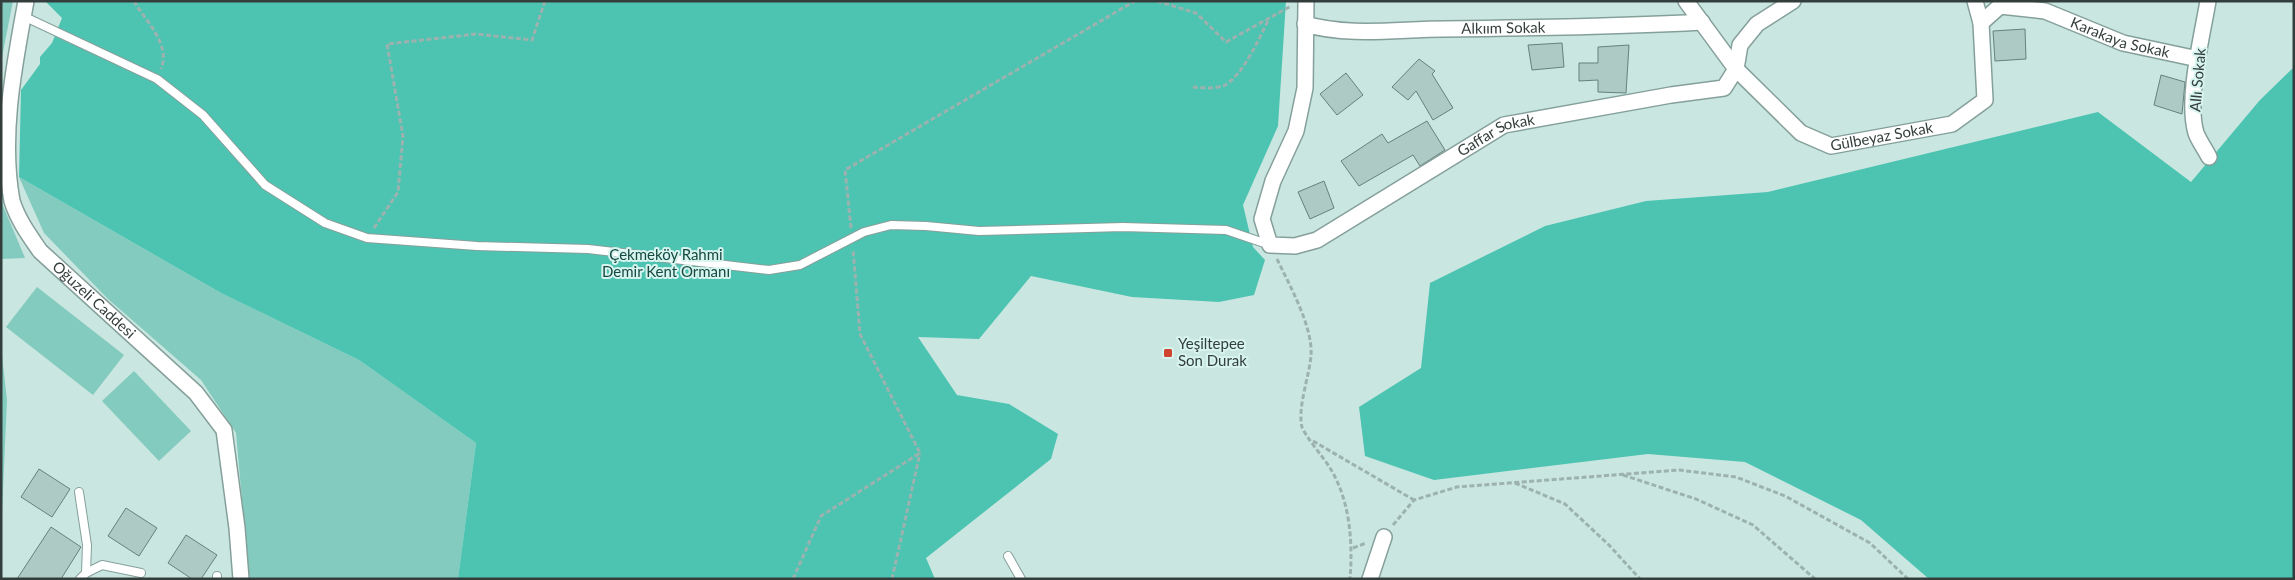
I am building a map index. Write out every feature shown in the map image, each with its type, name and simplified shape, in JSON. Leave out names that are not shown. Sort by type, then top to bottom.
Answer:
[{"type":"street","name":"Gülbeyaz Sokak","points":[[1686,1],[1736,69],[1802,133],[1831,146],[1952,124],[1985,100],[1981,23]]},
{"type":"street","points":[[1736,69],[1740,45],[1758,24],[1793,1]]},
{"type":"street","points":[[1975,1],[1981,23],[2000,6],[2043,6]]},
{"type":"street","name":"Allı Sokak","points":[[2208,1],[2198,59],[2193,108],[2196,133],[2209,157]]},
{"type":"street","points":[[1270,245],[1262,219],[1273,182],[1296,131],[1305,88],[1305,24],[1299,3]]},
{"type":"street","name":"Karakaya Sokak","points":[[2043,6],[2124,43],[2198,59]]},
{"type":"street","name":"Oğuzeli Caddesi","points":[[24,9],[5,115],[4,157],[12,202],[23,227],[40,251],[196,393],[224,430],[241,579]]},
{"type":"street","name":"Alkıım Sokak","points":[[1305,24],[1325,30],[1416,30],[1597,28],[1702,22]]},
{"type":"street","name":"Gaffar Sokak","points":[[1270,245],[1294,246],[1317,240],[1504,125],[1671,95],[1724,88],[1736,69]]},
{"type":"street","points":[[1370,579],[1384,537]]},
{"type":"lane","points":[[24,9],[157,79],[203,115],[265,185],[325,223],[367,238],[478,246],[588,249],[769,270],[800,265],[864,232],[891,225],[979,231],[1123,227],[1226,230],[1270,245]]},
{"type":"lane","points":[[79,492],[87,545],[83,576]]},
{"type":"lane","points":[[1008,556],[1021,579]]},
{"type":"lane","points":[[83,576],[102,565],[141,573]]},
{"type":"path","points":[[134,1],[162,43],[164,60],[157,79]]},
{"type":"path","points":[[367,238],[398,192],[403,136],[387,44],[476,34],[532,40],[545,1]]},
{"type":"path","points":[[892,579],[920,453],[860,334],[845,170],[1135,1]]},
{"type":"path","points":[[1157,1],[1196,13],[1226,42],[1299,3]]},
{"type":"path","points":[[1193,87],[1225,84],[1236,74],[1252,53],[1270,18]]},
{"type":"path","points":[[1270,245],[1303,316],[1311,354],[1304,392],[1302,427],[1332,470],[1343,497],[1353,548],[1350,579]]},
{"type":"path","points":[[1312,440],[1414,500]]},
{"type":"path","points":[[793,579],[821,516],[920,453]]},
{"type":"path","points":[[1353,548],[1384,537],[1414,500],[1457,488],[1679,470],[1736,478],[1785,496],[1870,543],[1908,579]]},
{"type":"path","points":[[1620,474],[1696,499],[1753,525],[1815,579]]},
{"type":"path","points":[[1515,483],[1565,504],[1609,545],[1640,579]]},
{"type":"green space","points":[[1,1],[13,1],[1,62]]},
{"type":"green space","name":"Çekmeköy Rahmi Demir Kent Ormanı","points":[[45,1],[1286,1],[1278,126],[1243,205],[1253,247],[1265,260],[1254,295],[1219,302],[1132,297],[1031,276],[979,339],[918,337],[957,395],[1009,404],[1058,434],[1051,459],[926,558],[935,579],[458,579],[476,443],[359,360],[221,293],[19,177],[21,90],[40,64],[40,57],[52,43],[62,18]]},
{"type":"green space","points":[[2294,67],[2294,579],[1929,579],[1861,520],[1745,462],[1648,454],[1434,480],[1365,456],[1359,407],[1421,368],[1430,283],[1545,226],[1646,201],[1768,192],[2098,112],[2191,182],[2260,100]]},
{"type":"green space","points":[[19,177],[221,293],[359,360],[476,443],[458,579],[249,579],[236,433],[201,380],[108,299],[44,233]]},
{"type":"green space","points":[[1,201],[25,258],[1,259]]},
{"type":"green space","points":[[37,287],[124,355],[93,395],[6,327]]},
{"type":"green space","points":[[1,347],[7,400],[1,534]]},
{"type":"green space","points":[[134,371],[191,431],[159,461],[102,401]]},
{"type":"building","points":[[2025,29],[2026,59],[1995,61],[1993,31]]},
{"type":"building","points":[[1562,43],[1564,67],[1532,70],[1528,45]]},
{"type":"building","points":[[1629,45],[1626,93],[1598,92],[1598,80],[1579,81],[1579,63],[1598,63],[1598,47]]},
{"type":"building","points":[[1419,59],[1435,71],[1432,74],[1453,108],[1433,120],[1416,91],[1408,100],[1392,87]]},
{"type":"building","points":[[1346,73],[1363,95],[1337,115],[1320,94]]},
{"type":"building","points":[[2161,75],[2185,82],[2182,114],[2154,105]]},
{"type":"building","points":[[1427,121],[1445,150],[1420,166],[1413,155],[1359,186],[1341,161],[1382,134],[1388,143]]},
{"type":"building","points":[[1324,181],[1334,208],[1310,219],[1298,192]]},
{"type":"building","points":[[39,469],[70,489],[52,517],[21,497]]},
{"type":"building","points":[[126,508],[157,528],[139,556],[108,536]]},
{"type":"building","points":[[51,527],[81,547],[61,579],[17,579]]},
{"type":"building","points":[[186,535],[217,555],[201,579],[192,579],[168,563]]},
{"type":"place","name":"Yeşiltepee Son Durak","points":[[1168,353]]}]
